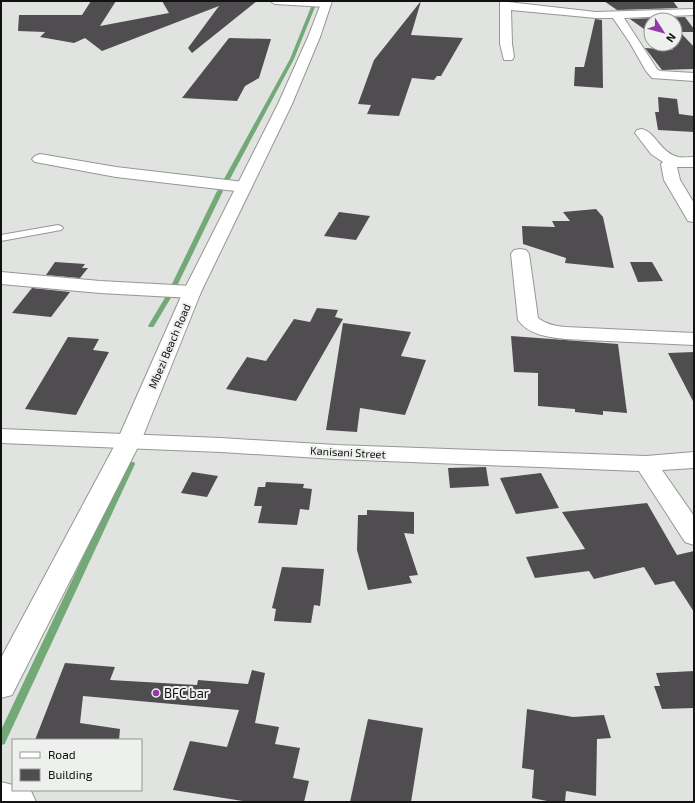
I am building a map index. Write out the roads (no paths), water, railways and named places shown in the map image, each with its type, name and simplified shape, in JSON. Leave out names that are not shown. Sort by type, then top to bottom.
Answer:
[{"type":"street","points":[[275,1],[326,2]]},
{"type":"street","name":"Mbezi Beach Road","points":[[1,686],[129,441],[192,292],[285,104],[314,37],[326,2]]},
{"type":"street","points":[[508,57],[505,37],[505,3],[596,15],[694,12]]},
{"type":"street","points":[[618,15],[652,71],[657,75],[694,76]]},
{"type":"street","points":[[642,133],[655,151],[676,162]]},
{"type":"street","points":[[40,158],[67,165],[244,187]]},
{"type":"street","points":[[694,162],[676,162],[669,164],[672,180],[694,217]]},
{"type":"street","points":[[520,254],[528,320],[535,327],[565,333],[694,339]]},
{"type":"street","points":[[1,278],[100,287],[192,292]]},
{"type":"street","name":"Kanisani Street","points":[[1,436],[221,445],[336,452],[646,464],[694,460]]},
{"type":"street","points":[[646,464],[694,536]]},
{"type":"street","points":[[1,797],[19,802]]},
{"type":"lane","points":[[1,238],[58,228]]},
{"type":"waterway","points":[[227,179],[292,59],[313,7]]},
{"type":"waterway","points":[[174,286],[220,191]]},
{"type":"waterway","points":[[151,326],[169,296]]},
{"type":"waterway","points":[[1,741],[131,464]]},
{"type":"place","name":"BFC bar","points":[[156,693]]}]
